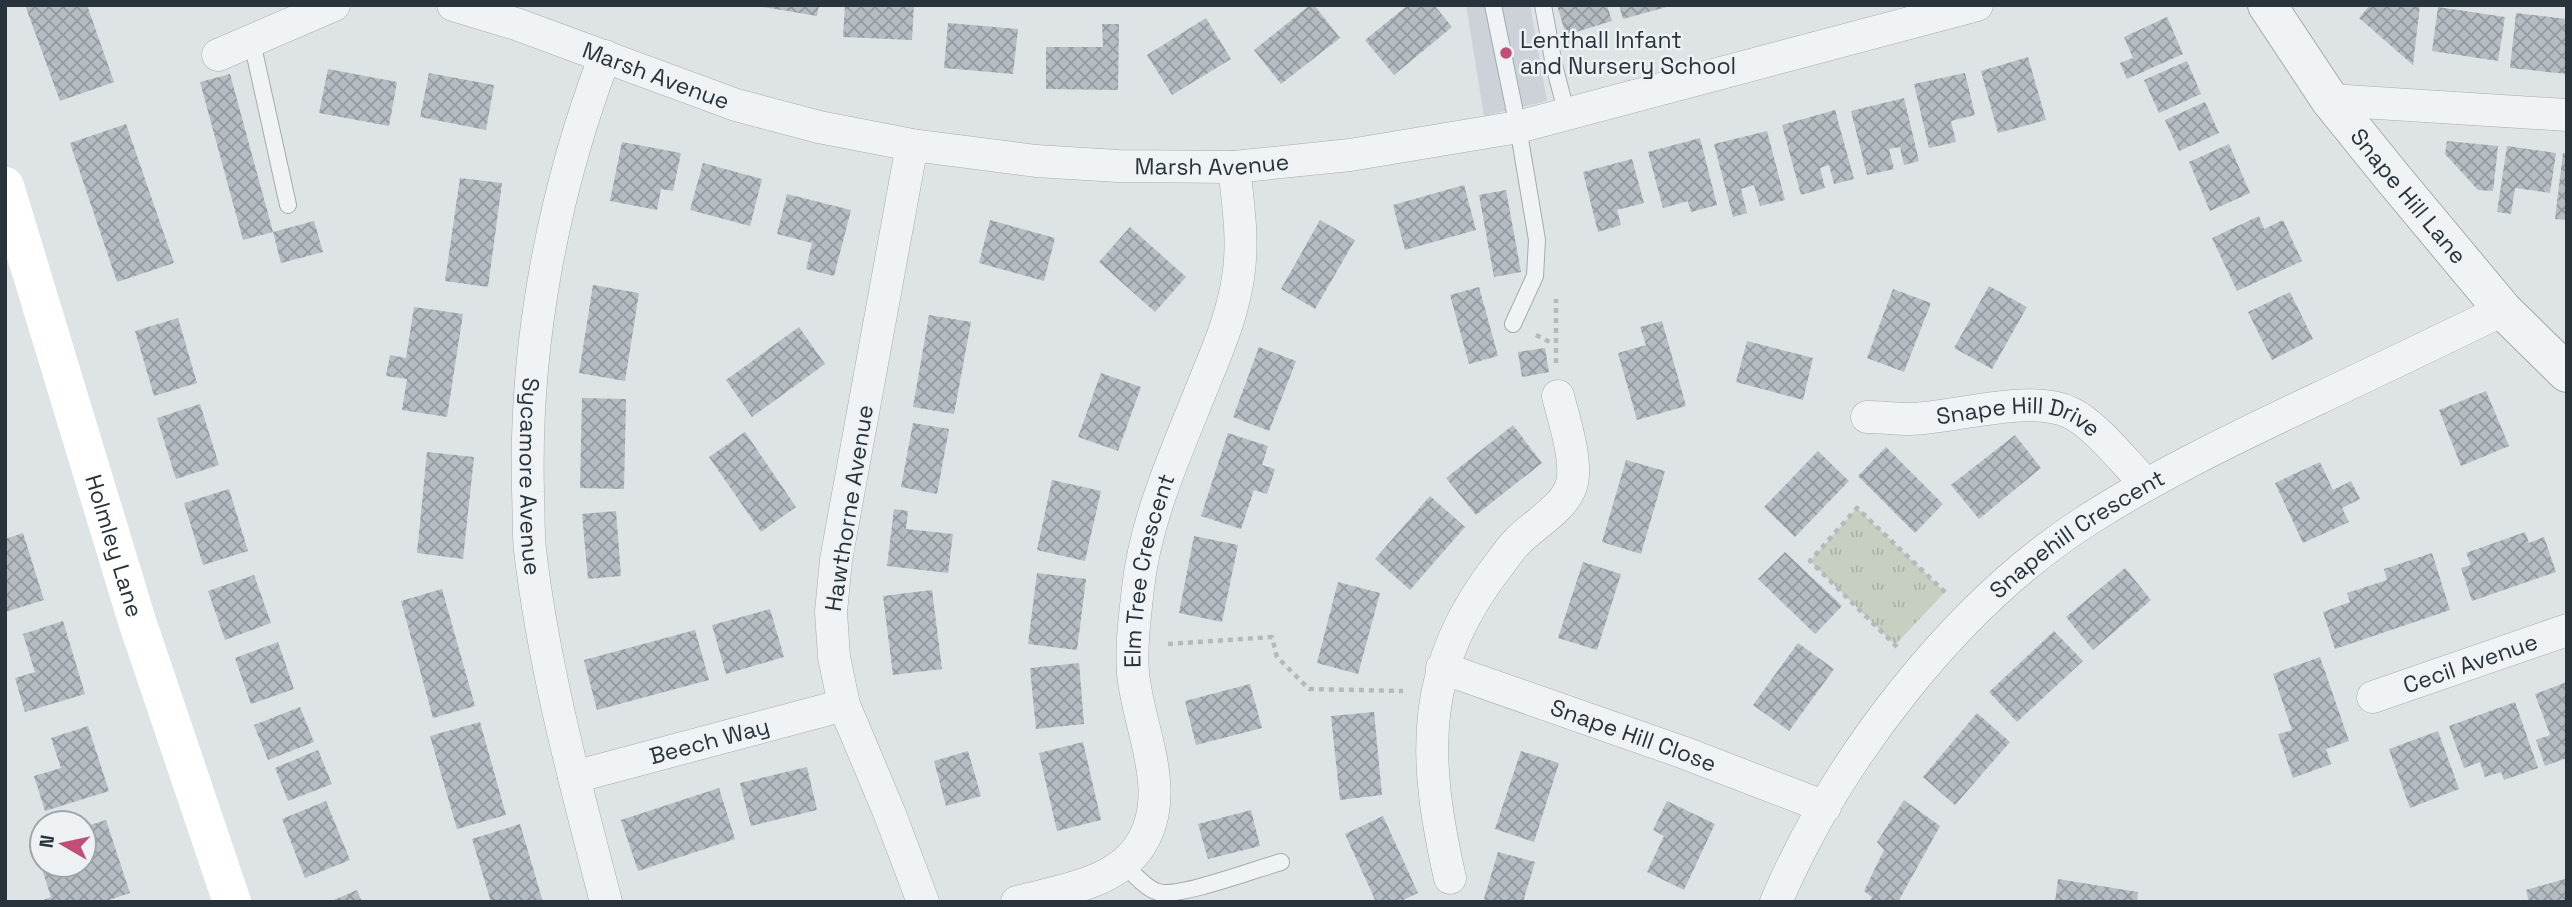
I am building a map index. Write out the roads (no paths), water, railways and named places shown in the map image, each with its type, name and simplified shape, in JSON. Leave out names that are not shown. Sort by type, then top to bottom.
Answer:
[{"type":"main road","name":"Holmley Lane","points":[[5,186],[137,621],[232,902]]},
{"type":"street","points":[[218,55],[334,5]]},
{"type":"street","name":"Marsh Avenue","points":[[453,5],[516,24],[736,105],[819,127],[912,145],[1036,161],[1118,166],[1234,167],[1350,155],[1518,127],[1977,5]]},
{"type":"street","name":"Snape Hill Lane","points":[[2267,5],[2330,100],[2503,310],[2567,373]]},
{"type":"street","name":"Sycamore Avenue","points":[[605,56],[589,98],[562,194],[543,291],[531,375],[527,463],[530,547],[543,637],[574,777],[606,902]]},
{"type":"street","points":[[2330,100],[2567,115]]},
{"type":"street","name":"Hawthorne Avenue","points":[[912,145],[836,560],[831,612],[834,657],[844,705],[923,902]]},
{"type":"street","name":"Elm Tree Crescent","points":[[1017,902],[1095,881],[1124,864],[1140,847],[1151,820],[1155,788],[1147,733],[1133,676],[1132,646],[1139,576],[1157,504],[1230,319],[1239,276],[1242,233],[1234,167]]},
{"type":"street","name":"Snapehill Crescent","points":[[1776,902],[1825,807],[1878,724],[1970,617],[2013,576],[2081,524],[2146,484],[2257,427],[2503,310]]},
{"type":"street","points":[[1450,878],[1436,804],[1432,763],[1433,717],[1442,668],[1461,620],[1485,582],[1516,542],[1559,504],[1570,489],[1573,466],[1558,396]]},
{"type":"street","name":"Snape Hill Drive","points":[[1867,416],[1911,419],[2029,407],[2070,412],[2088,425],[2146,484]]},
{"type":"street","name":"Cecil Avenue","points":[[2373,697],[2567,630]]},
{"type":"street","name":"Snape Hill Close","points":[[1442,668],[1682,751],[1825,807]]},
{"type":"street","name":"Beech Way","points":[[574,777],[844,705]]},
{"type":"lane","points":[[1493,5],[1518,127],[1537,240],[1535,276],[1513,324]]},
{"type":"lane","points":[[1543,5],[1567,115]]},
{"type":"lane","points":[[252,42],[288,205]]},
{"type":"lane","points":[[1124,864],[1142,882],[1158,892],[1178,892],[1281,862]]},
{"type":"place","name":"Lenthall Infant and Nursery School","points":[[1506,53]]}]
